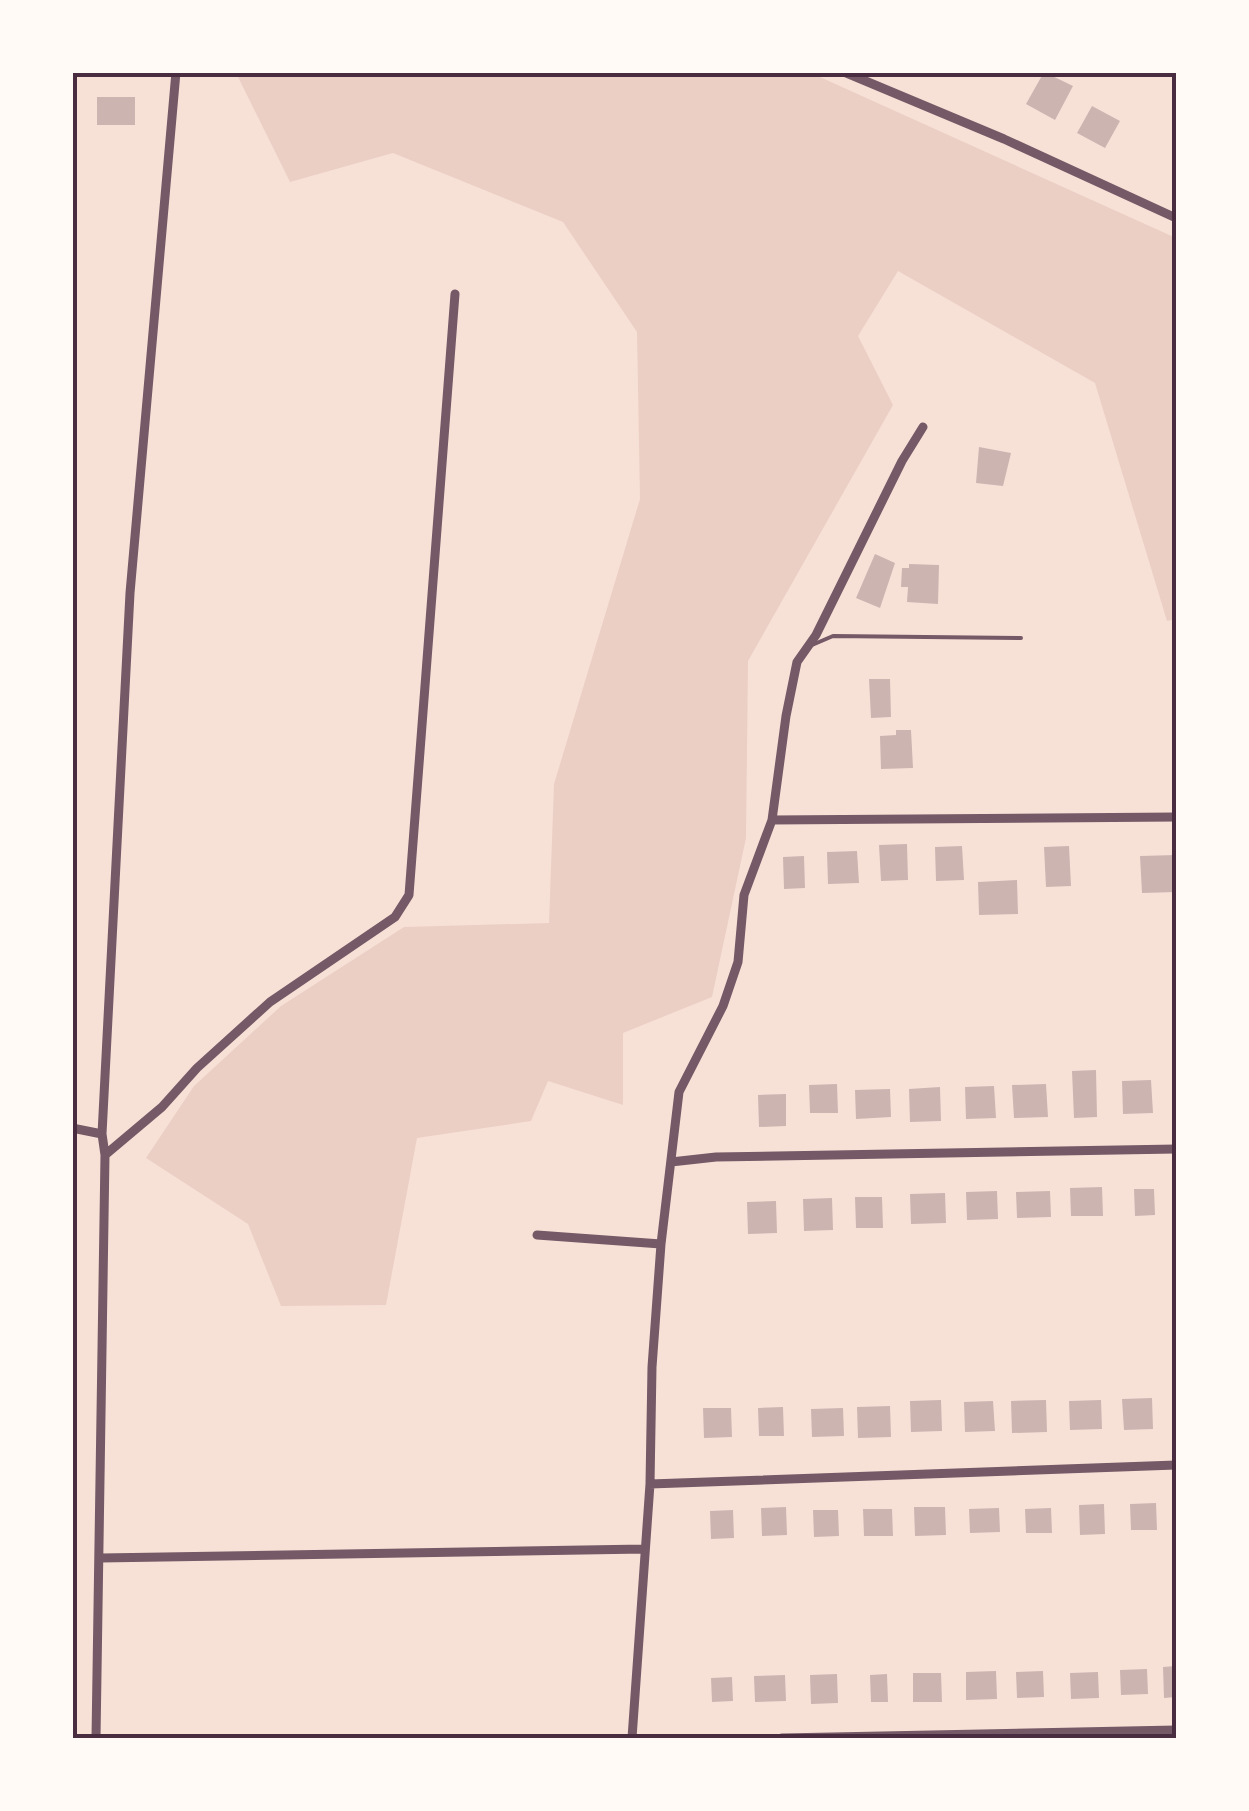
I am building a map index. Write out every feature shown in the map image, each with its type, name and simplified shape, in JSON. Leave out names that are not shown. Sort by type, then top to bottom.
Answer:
[{"type":"street","points":[[96,1738],[101,1558],[105,1155],[102,1134],[130,593],[176,72]]},
{"type":"street","points":[[844,72],[1004,139],[1176,218]]},
{"type":"street","points":[[105,1155],[162,1107],[197,1068],[270,1002],[395,917],[409,895],[456,294]]},
{"type":"street","points":[[632,1738],[650,1484],[660,1244],[679,1092],[723,1006],[738,962],[744,895],[772,820],[797,662],[923,428]]},
{"type":"street","points":[[772,820],[1176,816]]},
{"type":"street","points":[[72,1128],[102,1134]]},
{"type":"street","points":[[670,1162],[735,1157],[1176,1149]]},
{"type":"street","points":[[537,1236],[660,1244]]},
{"type":"street","points":[[650,1484],[1176,1466]]},
{"type":"street","points":[[101,1558],[644,1550]]},
{"type":"street","points":[[782,1738],[1176,1730]]},
{"type":"lane","points":[[809,646],[833,636],[1021,638]]},
{"type":"shaded area","points":[[236,73],[811,73],[1176,238],[1176,619],[1167,621],[1095,383],[898,271],[858,336],[893,405],[748,661],[746,838],[712,997],[623,1033],[623,1105],[548,1081],[531,1121],[417,1138],[386,1305],[281,1306],[248,1224],[146,1158],[194,1086],[281,1006],[404,927],[549,923],[554,784],[640,499],[637,332],[563,222],[393,153],[290,182]]},
{"type":"building","points":[[1044,72],[1073,86],[1055,120],[1026,104]]},
{"type":"building","points":[[97,97],[135,97],[135,125],[97,125]]},
{"type":"building","points":[[1092,106],[1120,121],[1105,148],[1077,133]]},
{"type":"building","points":[[979,447],[1011,453],[1003,486],[976,483]]},
{"type":"building","points":[[875,554],[895,563],[880,608],[856,598]]},
{"type":"building","points":[[909,564],[939,565],[938,604],[907,602],[908,587],[901,587],[902,568],[909,568]]},
{"type":"building","points":[[869,679],[890,679],[891,717],[871,718]]},
{"type":"building","points":[[896,730],[911,730],[913,768],[881,769],[880,736],[896,735]]},
{"type":"building","points":[[907,844],[908,880],[881,881],[879,845]]},
{"type":"building","points":[[962,846],[964,880],[936,881],[935,847]]},
{"type":"building","points":[[1069,846],[1071,886],[1046,887],[1044,847]]},
{"type":"building","points":[[857,851],[859,883],[828,884],[827,852]]},
{"type":"building","points":[[1176,855],[1176,892],[1142,893],[1140,856]]},
{"type":"building","points":[[804,856],[805,888],[784,889],[783,857]]},
{"type":"building","points":[[1017,880],[1018,914],[979,915],[978,882]]},
{"type":"building","points":[[1096,1070],[1097,1117],[1074,1118],[1072,1071]]},
{"type":"building","points":[[1151,1080],[1153,1113],[1123,1114],[1122,1081]]},
{"type":"building","points":[[837,1084],[838,1113],[810,1113],[809,1085]]},
{"type":"building","points":[[1046,1084],[1048,1117],[1014,1118],[1012,1085]]},
{"type":"building","points":[[994,1086],[996,1118],[966,1119],[965,1087]]},
{"type":"building","points":[[940,1087],[941,1121],[910,1122],[909,1089]]},
{"type":"building","points":[[890,1089],[891,1117],[856,1119],[855,1090]]},
{"type":"building","points":[[786,1094],[786,1126],[759,1127],[758,1095]]},
{"type":"building","points":[[1102,1187],[1103,1216],[1071,1216],[1070,1188]]},
{"type":"building","points":[[1134,1189],[1154,1189],[1155,1215],[1135,1216]]},
{"type":"building","points":[[997,1191],[998,1219],[967,1220],[966,1192]]},
{"type":"building","points":[[1050,1191],[1051,1217],[1017,1218],[1016,1192]]},
{"type":"building","points":[[945,1193],[946,1223],[911,1224],[910,1194]]},
{"type":"building","points":[[855,1197],[882,1197],[883,1228],[856,1228]]},
{"type":"building","points":[[832,1198],[833,1230],[804,1231],[803,1199]]},
{"type":"building","points":[[776,1201],[777,1233],[748,1234],[747,1202]]},
{"type":"building","points":[[1152,1398],[1153,1429],[1124,1430],[1122,1399]]},
{"type":"building","points":[[941,1400],[942,1431],[911,1432],[910,1401]]},
{"type":"building","points":[[1046,1400],[1047,1432],[1012,1433],[1011,1401]]},
{"type":"building","points":[[1101,1400],[1102,1429],[1070,1430],[1069,1401]]},
{"type":"building","points":[[993,1401],[995,1431],[965,1432],[964,1402]]},
{"type":"building","points":[[890,1406],[891,1437],[858,1438],[857,1407]]},
{"type":"building","points":[[783,1407],[784,1436],[759,1436],[758,1408]]},
{"type":"building","points":[[703,1408],[731,1408],[732,1437],[704,1438]]},
{"type":"building","points":[[843,1408],[844,1436],[812,1437],[811,1409]]},
{"type":"building","points":[[1156,1503],[1157,1530],[1131,1530],[1130,1504]]},
{"type":"building","points":[[1104,1504],[1105,1534],[1080,1535],[1079,1505]]},
{"type":"building","points":[[786,1507],[787,1535],[762,1536],[761,1508]]},
{"type":"building","points":[[914,1507],[945,1507],[946,1535],[915,1536]]},
{"type":"building","points":[[999,1508],[1000,1532],[970,1533],[969,1509]]},
{"type":"building","points":[[1051,1508],[1052,1533],[1026,1533],[1025,1509]]},
{"type":"building","points":[[863,1509],[892,1509],[893,1536],[864,1536]]},
{"type":"building","points":[[733,1510],[734,1538],[711,1539],[710,1511]]},
{"type":"building","points":[[813,1510],[838,1510],[839,1536],[814,1537]]},
{"type":"building","points":[[1176,1666],[1176,1697],[1164,1698],[1163,1667]]},
{"type":"building","points":[[1147,1669],[1148,1694],[1121,1695],[1120,1670]]},
{"type":"building","points":[[996,1671],[997,1699],[966,1700],[966,1672]]},
{"type":"building","points":[[1043,1671],[1044,1697],[1017,1698],[1016,1672]]},
{"type":"building","points":[[1098,1672],[1099,1698],[1071,1699],[1070,1673]]},
{"type":"building","points":[[913,1673],[941,1673],[942,1702],[913,1702]]},
{"type":"building","points":[[837,1674],[838,1703],[811,1704],[810,1675]]},
{"type":"building","points":[[887,1674],[888,1702],[871,1702],[870,1675]]},
{"type":"building","points":[[785,1675],[786,1701],[755,1702],[754,1676]]},
{"type":"building","points":[[732,1677],[733,1701],[712,1702],[711,1678]]}]
